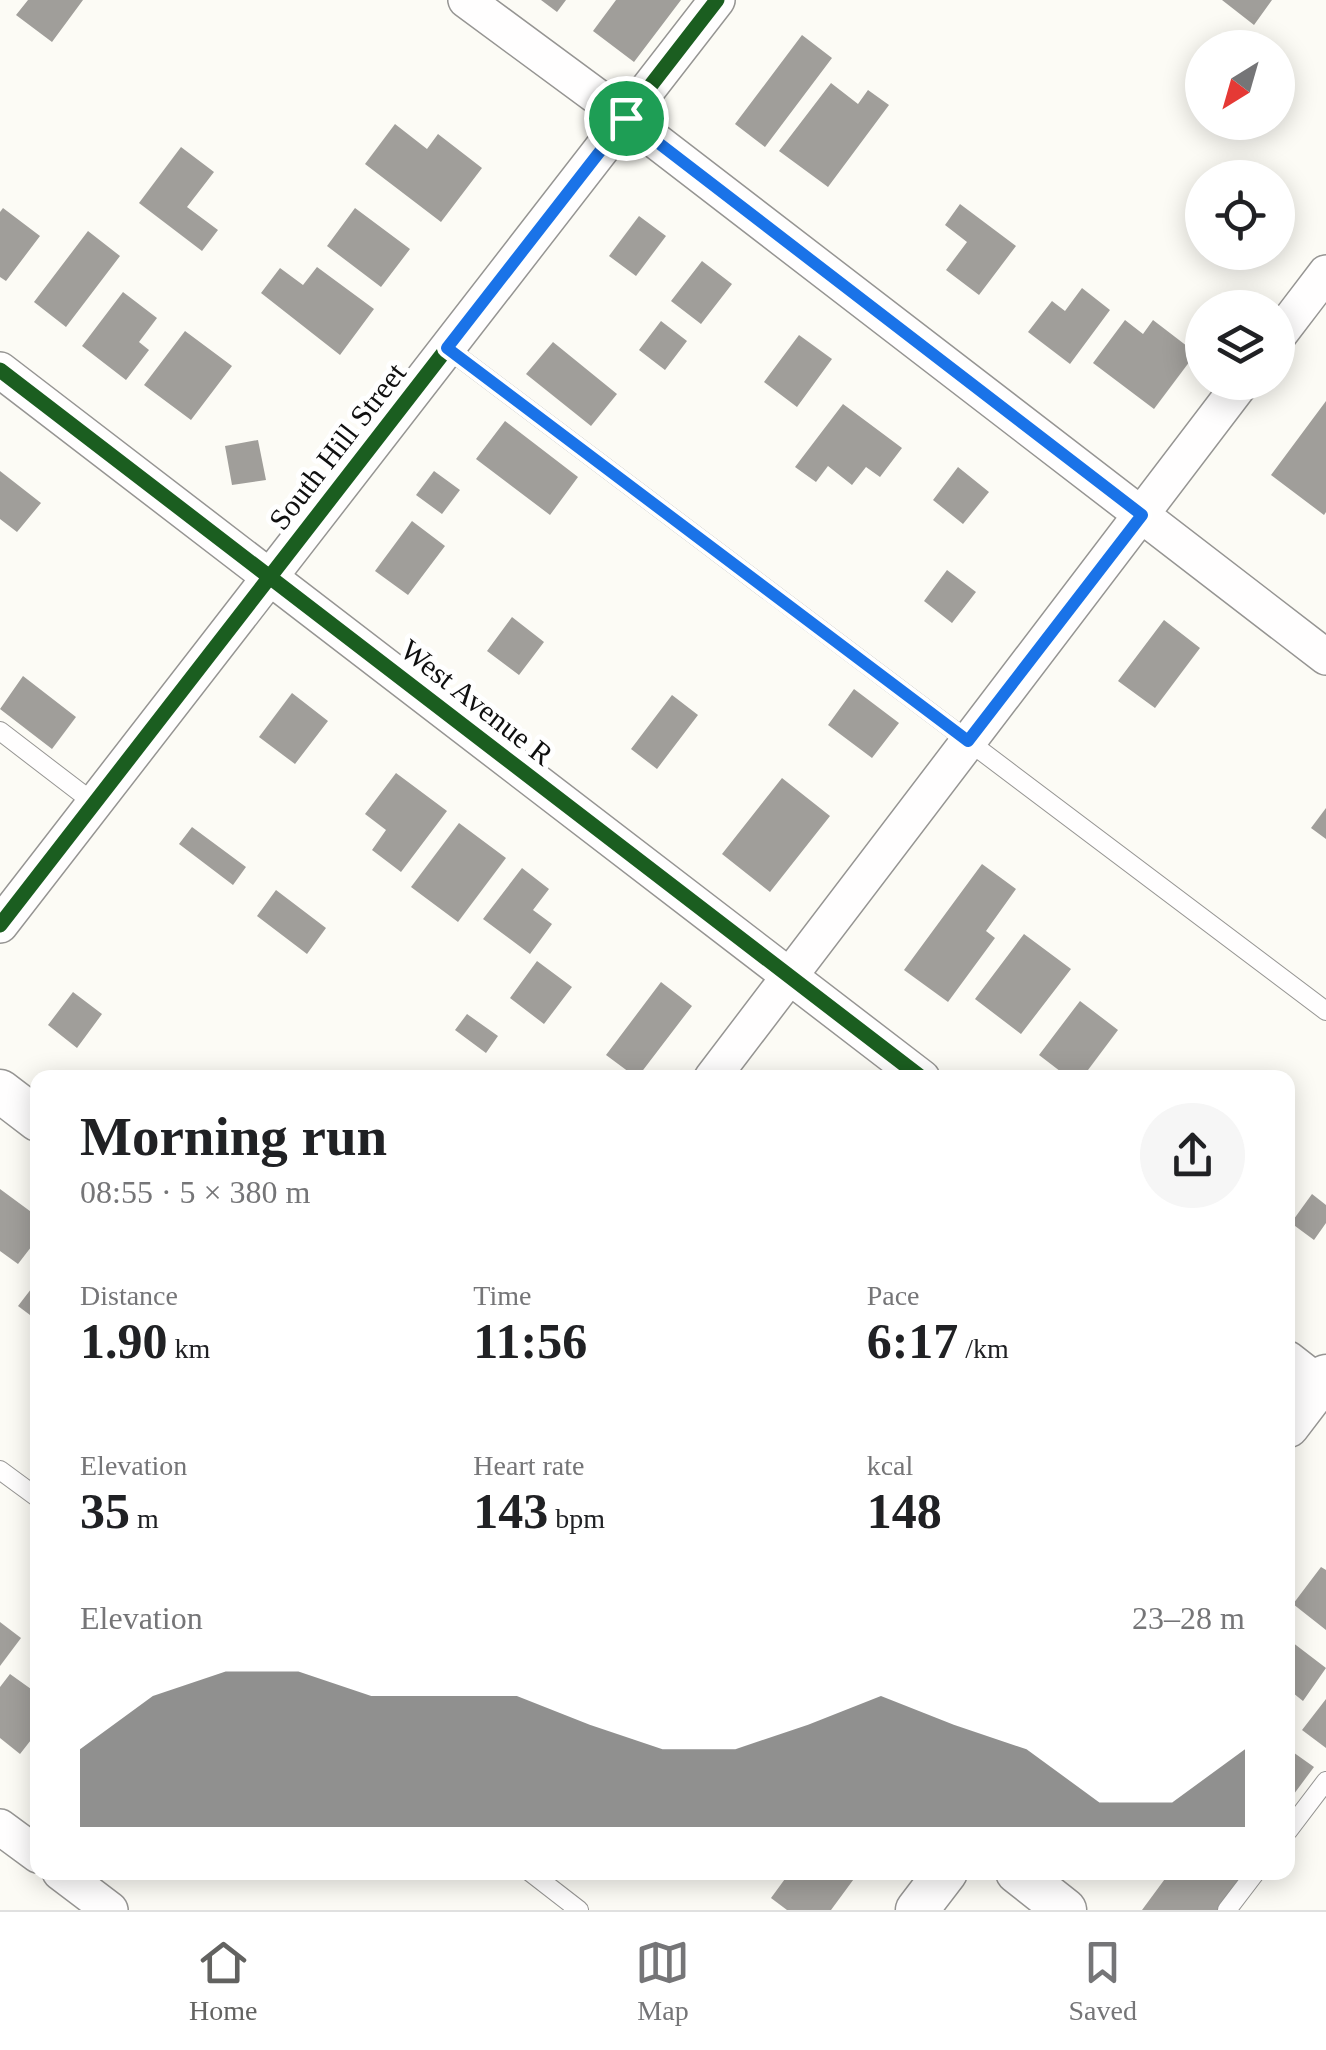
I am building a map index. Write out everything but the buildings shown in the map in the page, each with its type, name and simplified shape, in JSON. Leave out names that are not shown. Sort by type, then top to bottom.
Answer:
[{"type":"street","points":[[466,0],[626,118],[1326,656]]},
{"type":"street","name":"South Hill Street","points":[[0,925],[717,0]]},
{"type":"street","points":[[1295,319],[1320,293]]},
{"type":"street","name":"West Avenue R","points":[[0,370],[912,1070]]},
{"type":"street","points":[[718,1070],[1228,400]]},
{"type":"street","points":[[0,1091],[30,1114]]},
{"type":"street","points":[[1295,1410],[1311,1373]]},
{"type":"street","points":[[0,1827],[30,1849]]},
{"type":"street","points":[[71,1880],[95,1897]]},
{"type":"street","points":[[917,1910],[940,1880]]},
{"type":"street","points":[[1027,1880],[1066,1910]]},
{"type":"lane","points":[[447,348],[1326,1010]]},
{"type":"lane","points":[[0,731],[94,804]]},
{"type":"lane","points":[[0,1470],[30,1492]]},
{"type":"lane","points":[[1295,1822],[1326,1781]]},
{"type":"lane","points":[[540,1880],[579,1910]]},
{"type":"lane","points":[[1227,1910],[1250,1880]]},
{"type":"cycle path","points":[[0,925],[717,0]]},
{"type":"cycle path","points":[[0,370],[912,1070]]},
{"type":"route","points":[[626,118],[1142,515],[968,741],[447,348],[626,118]]}]
